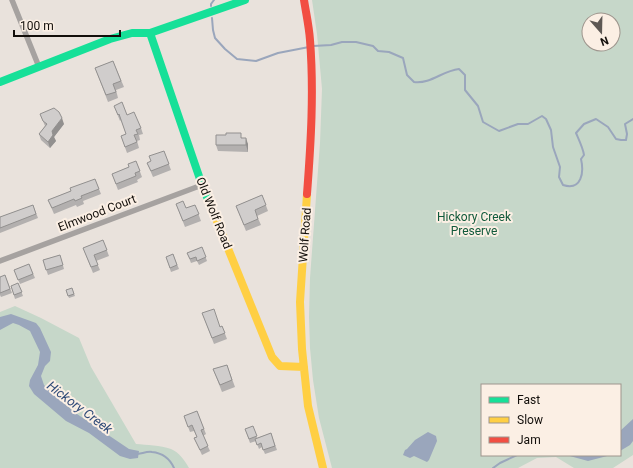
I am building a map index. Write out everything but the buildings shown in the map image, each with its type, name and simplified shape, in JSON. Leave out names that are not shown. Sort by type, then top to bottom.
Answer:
[{"type":"street","points":[[12,0],[38,67]]},
{"type":"street","points":[[0,82],[110,39],[132,33],[150,33],[245,0]]},
{"type":"street","name":"Wolf Road","points":[[304,0],[311,55],[311,143],[300,302],[302,349],[308,406],[323,468]]},
{"type":"street","name":"Old Wolf Road","points":[[150,33],[202,185],[272,356],[280,366],[304,367]]},
{"type":"street","name":"Elmwood Court","points":[[0,261],[202,185]]},
{"type":"green space","name":"Hickory Creek Preserve","points":[[312,0],[633,0],[633,455],[613,468],[574,468],[556,457],[537,458],[518,468],[332,468],[319,418],[310,348],[310,278],[320,143],[322,89]]},
{"type":"green space","points":[[15,306],[79,338],[91,367],[136,444],[158,446],[174,450],[184,460],[189,468],[0,468],[0,312]]},
{"type":"water","points":[[11,314],[36,323],[40,328],[51,352],[50,361],[45,366],[41,376],[44,385],[77,414],[129,449],[139,451],[138,458],[130,459],[120,456],[89,433],[66,421],[34,394],[29,386],[30,380],[38,365],[40,352],[30,331],[13,323],[0,330],[0,317]]},
{"type":"water","points":[[633,419],[633,441],[630,445],[621,450],[621,430]]},
{"type":"water","points":[[428,432],[436,436],[437,441],[427,462],[414,456],[410,458],[403,455],[405,450],[415,440]]},
{"type":"water","points":[[570,456],[607,456],[588,461]]},
{"type":"waterway","points":[[211,6],[214,0]]},
{"type":"waterway","points":[[212,18],[215,38],[237,59],[256,61],[278,53],[309,47]]},
{"type":"waterway","points":[[313,46],[331,45],[342,42],[356,42],[373,46],[378,51],[389,52],[403,58],[407,75],[414,82],[426,81],[447,72],[459,69],[465,75],[465,90],[478,106],[483,122],[499,131],[518,124],[528,124],[542,116],[546,119],[551,130],[553,147],[560,167],[559,177],[563,185],[569,186],[578,183],[582,175],[581,159],[584,155],[576,133],[584,124],[596,119],[608,127],[616,139],[626,140],[627,134],[625,124],[633,119]]},
{"type":"waterway","name":"Hickory Creek","points":[[136,454],[150,452],[162,455],[168,459],[174,468]]},
{"type":"waterway","name":"Hickory Creek","points":[[493,468],[515,456]]},
{"type":"traffic: fast","points":[[0,82],[110,39],[132,33],[150,33],[245,0]]},
{"type":"traffic: fast","points":[[150,33],[202,185],[214,214]]},
{"type":"traffic: slow","points":[[307,194],[300,302],[302,349],[308,406],[323,468]]},
{"type":"traffic: slow","points":[[214,214],[272,357],[280,366],[304,367]]},
{"type":"traffic: jam","points":[[304,0],[310,35],[312,78],[311,136],[307,194]]}]
